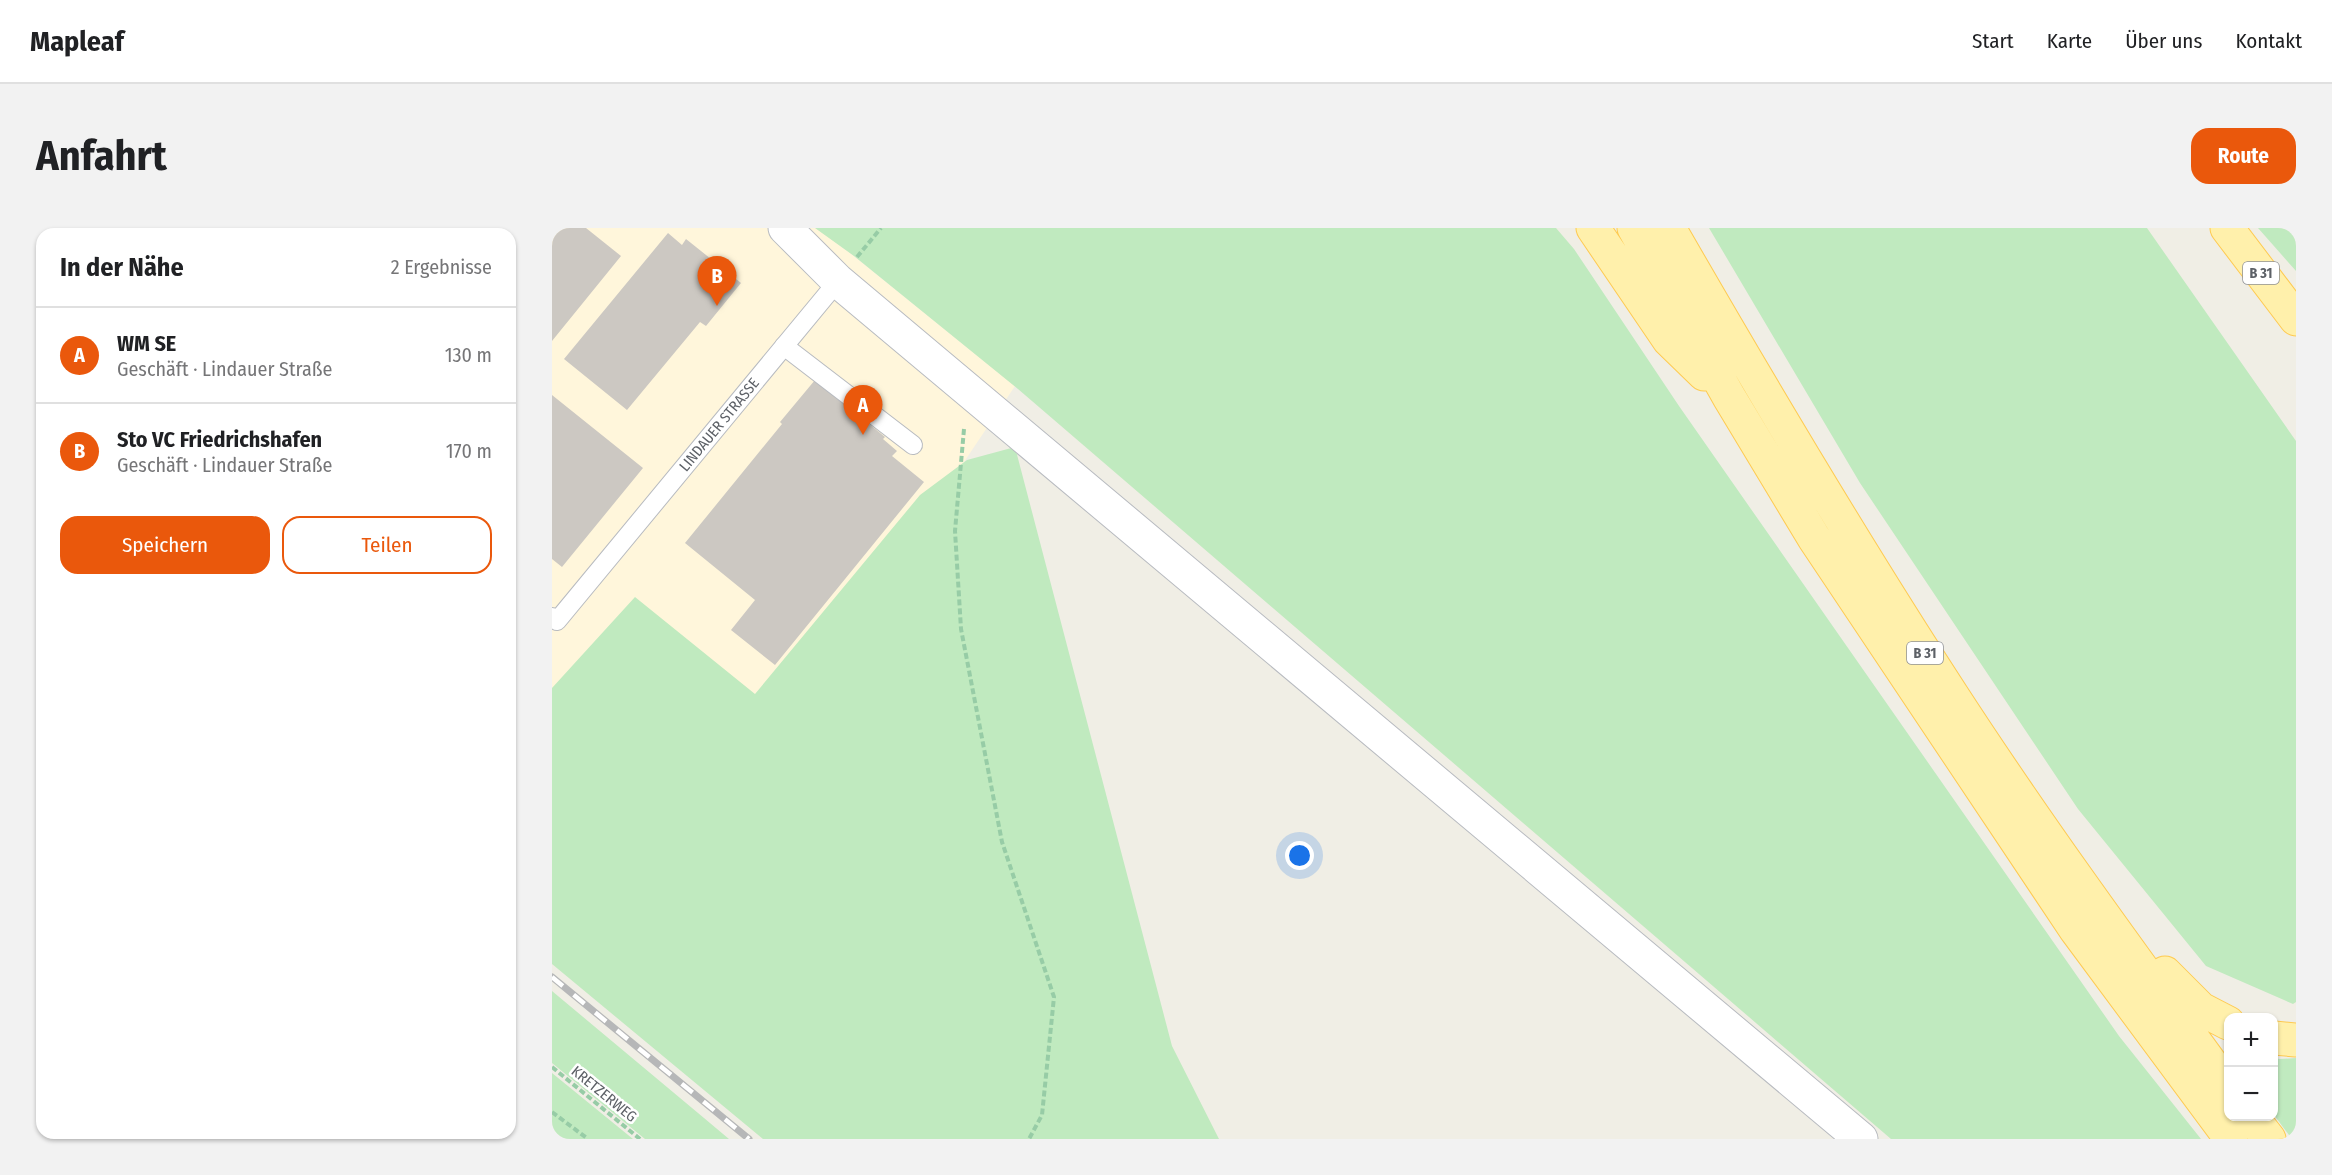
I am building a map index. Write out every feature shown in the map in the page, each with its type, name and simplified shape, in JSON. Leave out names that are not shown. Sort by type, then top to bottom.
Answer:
[{"type":"main road","name":"B 31","points":[[1593,228],[1669,340],[1729,397]]},
{"type":"main road","name":"B 31","points":[[1634,228],[1729,397],[1814,538],[2076,930],[2231,1139]]},
{"type":"main road","name":"B 31","points":[[1669,228],[1758,382],[1953,697],[2104,916],[2224,1080]]},
{"type":"main road","name":"B 31","points":[[2227,228],[2296,319]]},
{"type":"main road","name":"B 31","points":[[2104,916],[2201,1008],[2224,1020]]},
{"type":"main road","points":[[2278,1038],[2296,1040]]},
{"type":"main road","points":[[2255,1121],[2269,1139]]},
{"type":"street","points":[[785,228],[838,281],[1861,1139]]},
{"type":"lane","name":"LINDAUER STRASSE","points":[[552,617],[557,621],[838,281]]},
{"type":"lane","points":[[784,345],[913,445]]},
{"type":"path","points":[[967,390],[955,531],[961,629],[1002,842],[1054,997],[1042,1115],[1029,1139]]},
{"type":"path","name":"KRETZERWEG","points":[[552,1067],[640,1139]]},
{"type":"path","points":[[552,1112],[588,1139]]},
{"type":"shaded area","points":[[552,228],[816,228],[1015,386],[782,733],[552,817]]},
{"type":"green space","points":[[815,228],[1556,228],[1574,249],[1679,406],[2119,1036],[2201,1139],[1891,1139],[1018,389],[854,256]]},
{"type":"green space","points":[[1709,228],[2147,228],[2296,441],[2296,1002],[2293,1004],[2206,966],[2078,809],[1860,483]]},
{"type":"green space","points":[[2258,228],[2296,228],[2296,271]]},
{"type":"green space","points":[[1015,447],[1172,1046],[1219,1139],[763,1139],[552,964],[552,688],[635,597],[755,694],[920,495],[967,460]]},
{"type":"green space","points":[[552,991],[729,1139],[645,1139],[552,1063]]},
{"type":"green space","points":[[2296,1058],[2296,1139],[2292,1139],[2278,1120],[2278,1059]]},
{"type":"green space","points":[[552,1073],[633,1139],[552,1139]]},
{"type":"building","points":[[552,228],[586,228],[621,256],[552,341]]},
{"type":"building","points":[[668,233],[682,245],[686,239],[741,283],[706,326],[700,322],[627,410],[564,359]]},
{"type":"building","points":[[815,380],[885,437],[883,439],[897,451],[892,456],[924,482],[775,665],[731,630],[755,600],[685,543]]},
{"type":"building","points":[[552,395],[643,468],[562,567],[552,559]]},
{"type":"railway","points":[[552,977],[749,1139]]},
{"type":"place","name":"Sto VC Friedrichshafen","points":[[717,306]]},
{"type":"place","name":"WM SE","points":[[863,435]]}]
